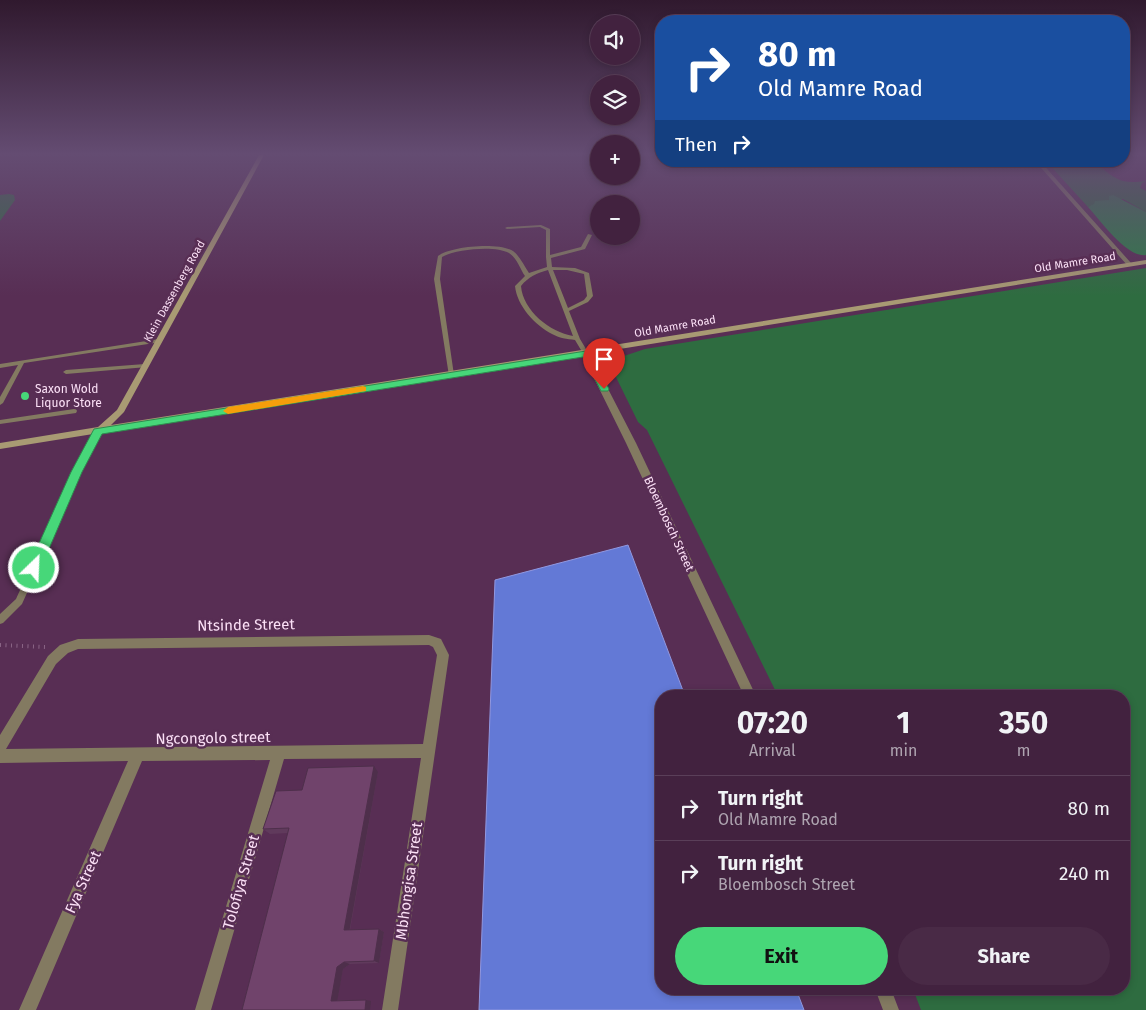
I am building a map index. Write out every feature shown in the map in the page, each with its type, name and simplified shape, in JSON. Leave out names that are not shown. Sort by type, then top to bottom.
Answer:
[{"type":"main road","name":"Klein Dassenberg Road","points":[[98,431],[120,412],[235,202]]},
{"type":"main road","name":"Old Mamre Road","points":[[0,446],[586,354],[681,336],[1146,262]]},
{"type":"street","points":[[1074,202],[1129,264]]},
{"type":"street","name":"Bloembosch Street","points":[[586,354],[631,443],[747,690]]},
{"type":"street","name":"Ntsinde Street","points":[[64,649],[78,644],[429,640],[437,643],[443,655],[427,751]]},
{"type":"street","points":[[0,747],[52,660],[64,649]]},
{"type":"street","name":"Ngcongolo street","points":[[0,756],[427,751]]},
{"type":"street","name":"Mbhongisa Street","points":[[390,1010],[427,751]]},
{"type":"street","name":"Tolofiya Street","points":[[203,1010],[279,753]]},
{"type":"street","name":"Fya Street","points":[[27,1010],[138,755]]},
{"type":"street","points":[[885,995],[891,1010]]},
{"type":"lane","points":[[508,228],[546,227],[550,268],[577,339],[586,354]]},
{"type":"lane","points":[[548,257],[583,248],[587,244],[590,235]]},
{"type":"lane","points":[[452,375],[437,279],[440,256],[449,251],[502,248],[512,253],[528,275]]},
{"type":"lane","points":[[567,310],[589,298],[586,273],[577,270],[550,268],[528,275],[518,286],[518,294],[523,303],[550,330],[577,339]]},
{"type":"lane","points":[[0,366],[159,341]]},
{"type":"lane","points":[[0,403],[22,362]]},
{"type":"lane","points":[[66,372],[145,366]]},
{"type":"lane","points":[[0,422],[74,411]]},
{"type":"lane","points":[[0,620],[19,601],[77,472],[98,431]]},
{"type":"path","points":[[0,645],[9,644],[64,649]]},
{"type":"green space","points":[[0,202],[13,202],[0,221]]},
{"type":"green space","points":[[1084,202],[1109,202],[1088,207]]},
{"type":"green space","points":[[1095,202],[1127,202],[1146,212],[1146,255],[1131,251],[1123,245],[1088,207]]},
{"type":"green space","points":[[1129,202],[1146,202],[1146,212]]},
{"type":"green space","points":[[1146,268],[1146,1010],[921,1010],[915,995],[1130,995],[1130,690],[775,690],[647,430],[638,422],[613,371],[618,358],[645,349]]},
{"type":"water","points":[[628,545],[683,690],[655,690],[655,995],[798,995],[804,1010],[479,1010],[495,580]]},
{"type":"building","points":[[374,766],[344,930],[379,929],[374,961],[344,962],[337,967],[331,1001],[366,1000],[365,1010],[242,1010],[289,828],[263,829],[276,791],[302,790],[308,768]]},
{"type":"slow traffic","points":[[228,411],[363,389]]},
{"type":"place","name":"Saxon Wold Liquor Store","points":[[25,396]]},
{"type":"route","points":[[34,568],[77,472],[98,431],[586,354],[604,389]]}]
